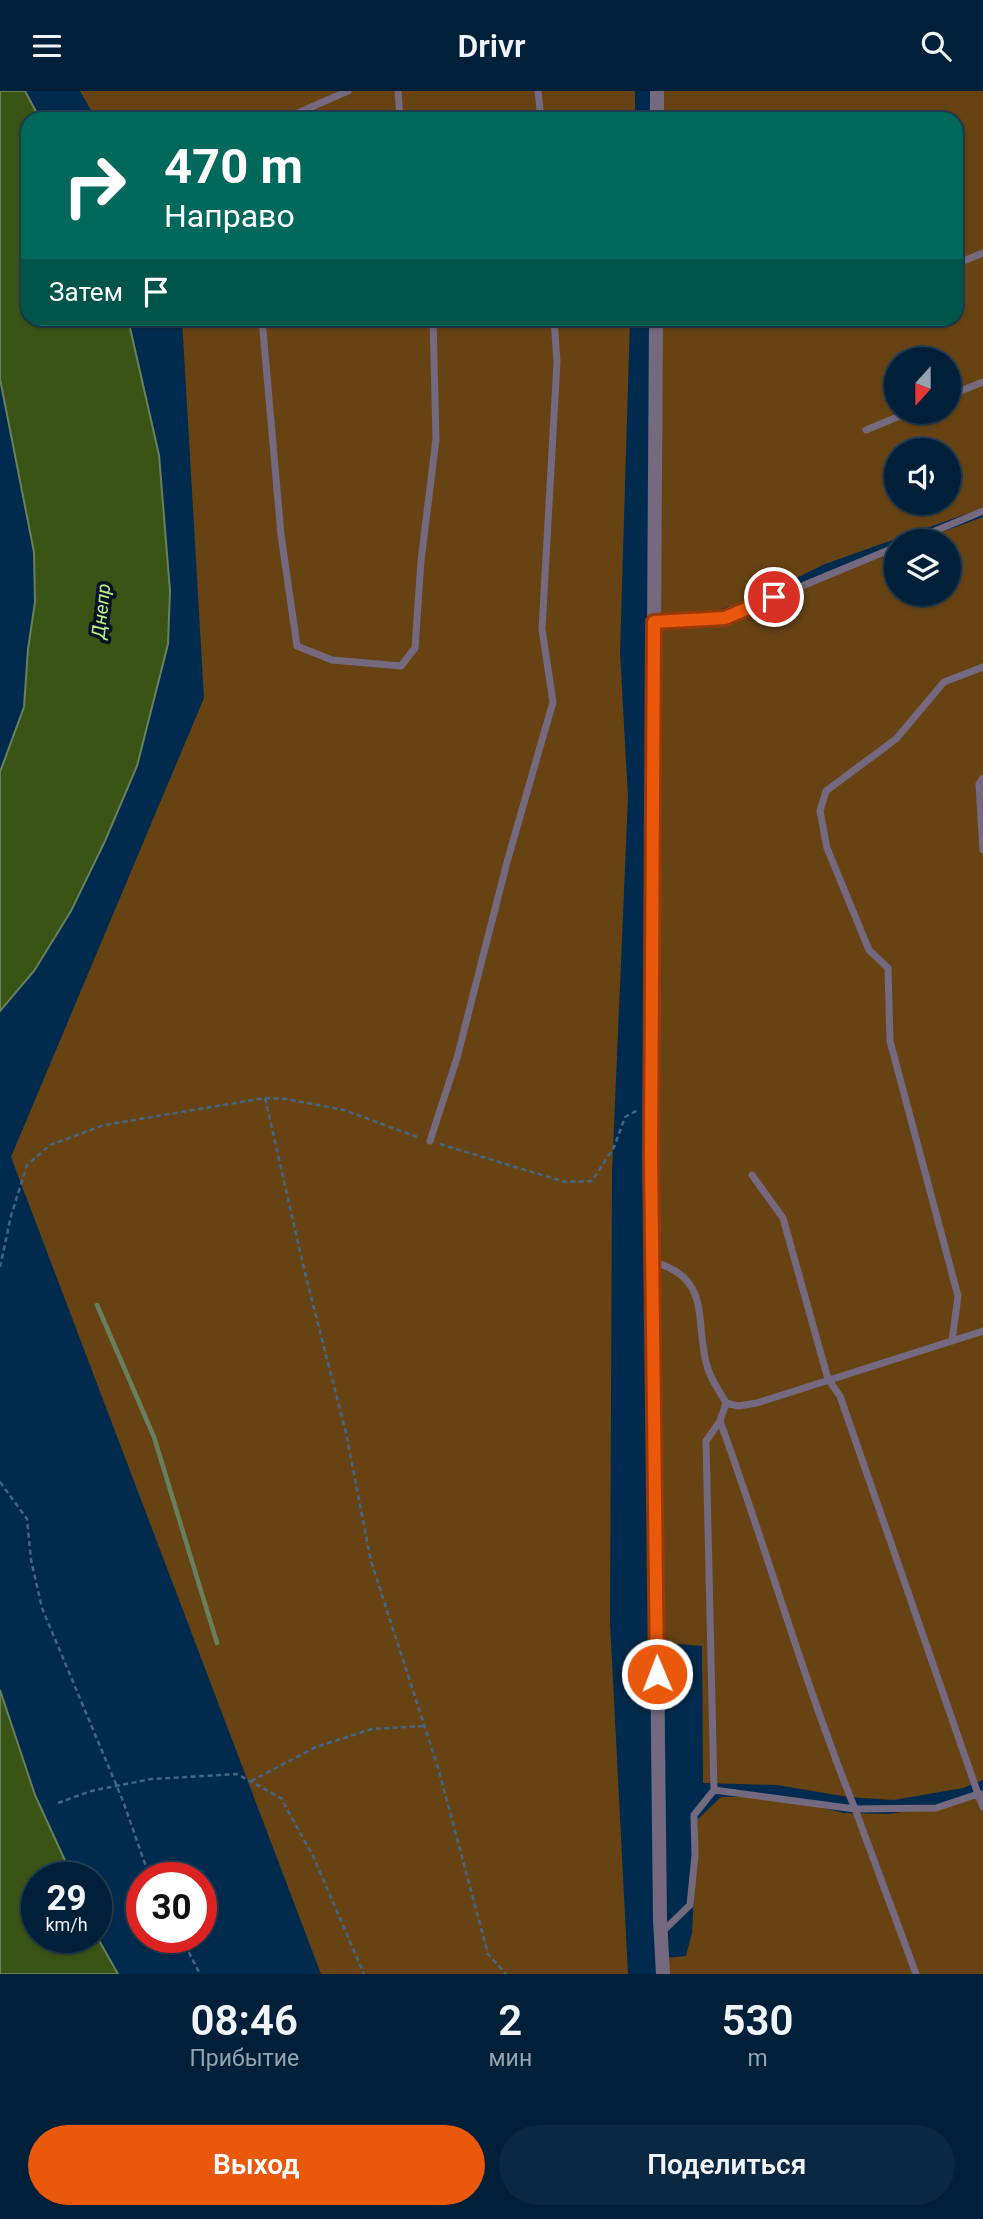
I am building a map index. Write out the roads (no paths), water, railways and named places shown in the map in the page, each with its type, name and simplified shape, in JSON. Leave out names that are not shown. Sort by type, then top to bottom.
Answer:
[{"type":"street","points":[[657,91],[657,112]]},
{"type":"street","points":[[656,326],[651,1102],[660,1934],[663,1974]]},
{"type":"lane","points":[[300,112],[348,91]]},
{"type":"lane","points":[[398,91],[400,112]]},
{"type":"lane","points":[[538,91],[540,112]]},
{"type":"lane","points":[[963,261],[983,253]]},
{"type":"lane","points":[[263,326],[281,535],[297,646],[332,660],[401,666],[415,648],[421,561],[436,439],[433,326]]},
{"type":"lane","points":[[430,1141],[457,1058],[507,862],[553,702],[542,629],[556,362],[554,326]]},
{"type":"lane","points":[[961,391],[983,382]]},
{"type":"lane","points":[[866,430],[884,423]]},
{"type":"lane","points":[[940,529],[983,511]]},
{"type":"lane","points":[[654,622],[725,618],[884,552]]},
{"type":"lane","points":[[952,1341],[958,1296],[890,1041],[888,968],[869,950],[827,848],[820,811],[826,790],[896,739],[944,682],[983,667]]},
{"type":"lane","points":[[983,778],[979,784],[983,850]]},
{"type":"lane","points":[[752,1175],[783,1218],[828,1379],[840,1396],[981,1794],[983,1807]]},
{"type":"lane","points":[[652,1262],[672,1267],[688,1280],[701,1315],[707,1368],[726,1403],[720,1421],[706,1441],[714,1790],[694,1815],[695,1855],[690,1905],[660,1934]]},
{"type":"lane","points":[[726,1403],[738,1406],[757,1403],[983,1331]]},
{"type":"lane","points":[[720,1421],[756,1519],[821,1725],[916,1974]]},
{"type":"lane","points":[[714,1790],[855,1809],[936,1808],[981,1794]]},
{"type":"water","name":"Днепр","points":[[0,91],[25,91],[36,112],[21,112],[21,326],[130,326],[159,455],[170,591],[168,644],[137,766],[71,911],[34,971],[0,1011],[0,772],[24,707],[35,602],[34,552],[0,379]]},
{"type":"water","points":[[0,1690],[35,1795],[66,1862],[21,1862],[21,1953],[106,1953],[118,1974],[0,1974]]},
{"type":"waterway","points":[[97,1305],[154,1437],[217,1643]]}]
